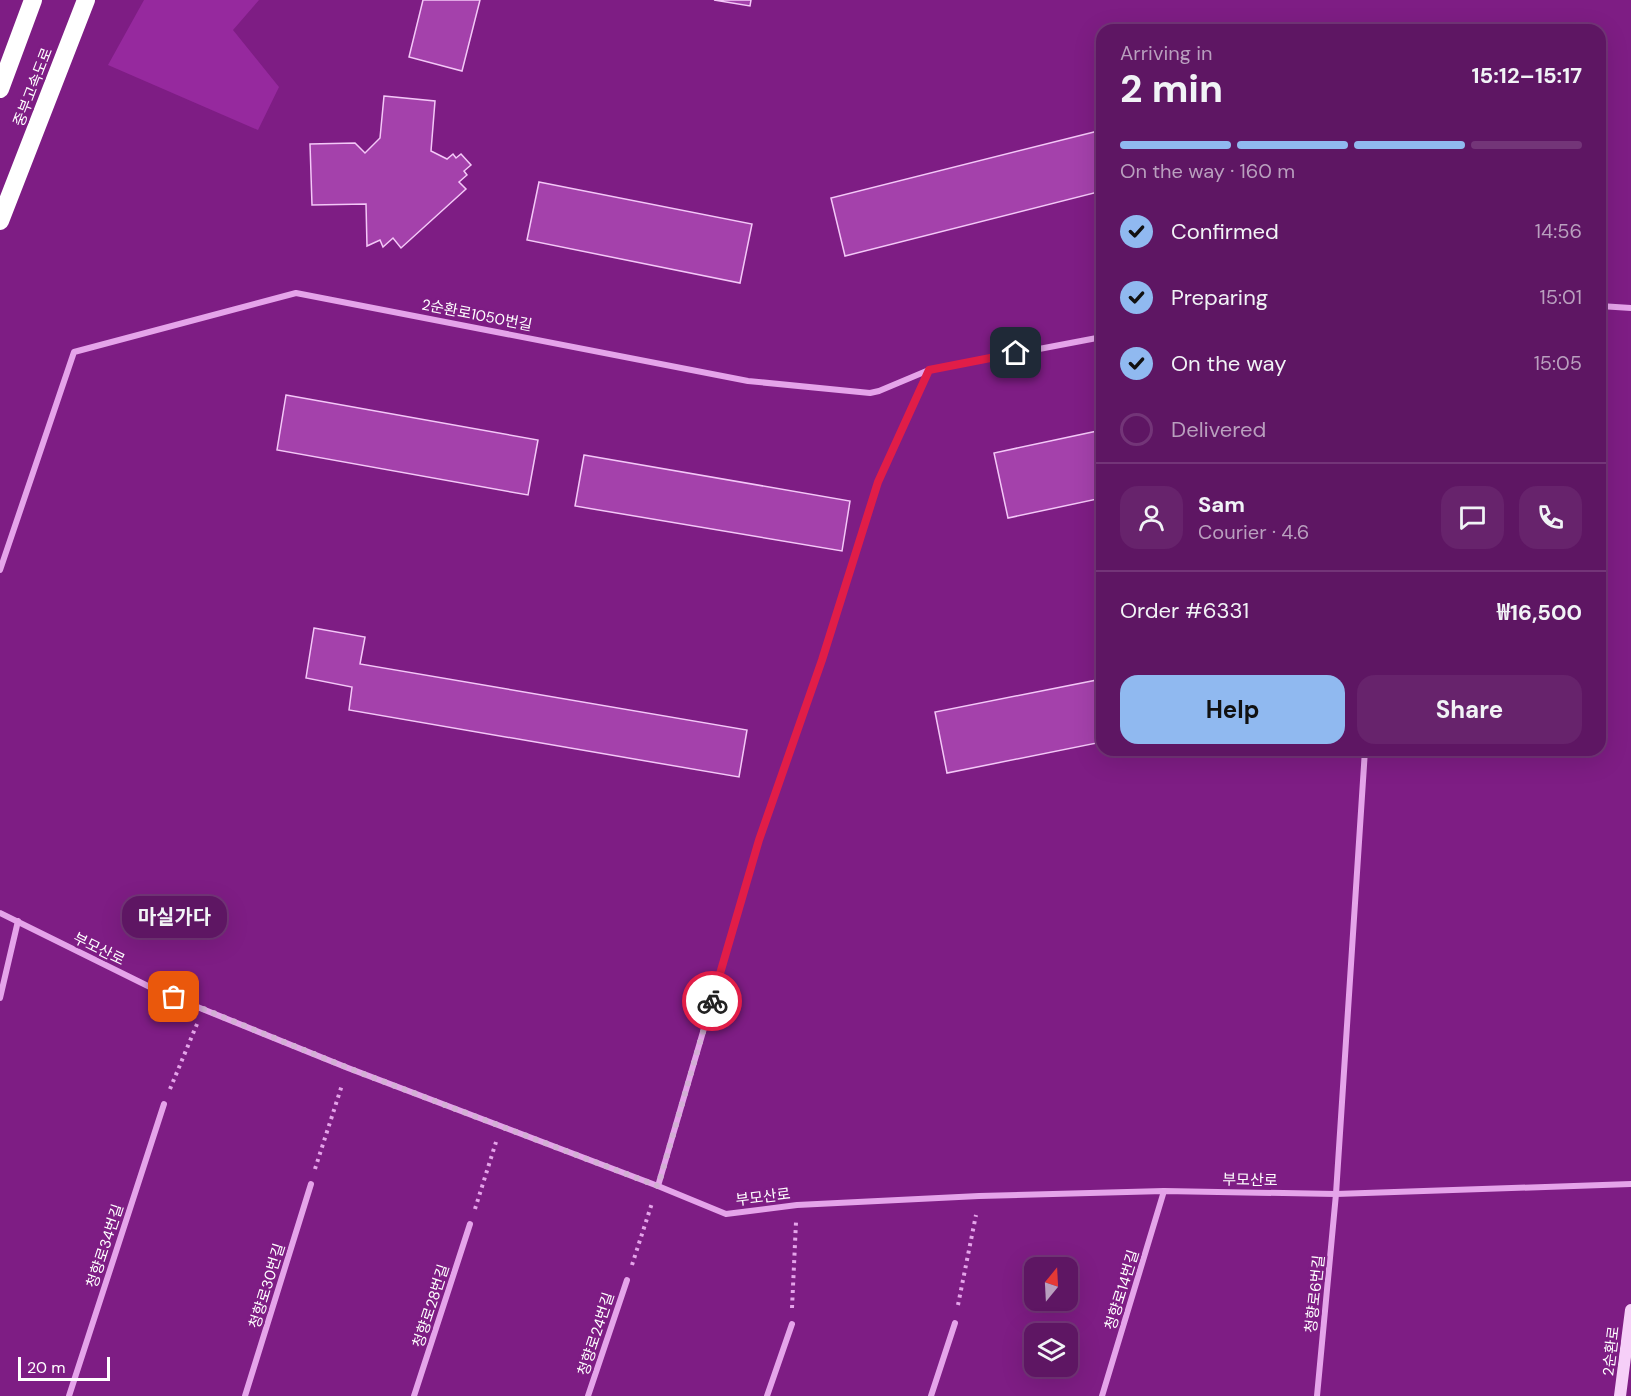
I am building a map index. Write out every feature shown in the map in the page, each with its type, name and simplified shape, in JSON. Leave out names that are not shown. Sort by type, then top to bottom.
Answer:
[{"type":"highway","name":"중부고속도로","points":[[0,89],[33,0]]},
{"type":"highway","name":"중부고속도로","points":[[0,221],[86,0]]},
{"type":"main road","name":"2순환로","points":[[1620,1396],[1631,1310]]},
{"type":"street","name":"2순환로1050번길","points":[[0,570],[74,352],[297,293],[748,381],[870,393],[929,370],[1096,338]]},
{"type":"street","points":[[1606,306],[1631,308]]},
{"type":"street","points":[[658,1186],[759,840],[822,660],[878,482],[929,370]]},
{"type":"street","points":[[1336,1194],[1365,756]]},
{"type":"street","name":"부모산로","points":[[0,913],[159,991],[348,1068],[726,1214],[797,1205],[979,1196],[1164,1191],[1336,1194],[1631,1184]]},
{"type":"street","points":[[0,998],[18,921]]},
{"type":"street","name":"청향로34번길","points":[[69,1396],[164,1104]]},
{"type":"street","name":"청향로30번길","points":[[245,1396],[311,1184]]},
{"type":"street","name":"청향로14번길","points":[[1102,1396],[1164,1191]]},
{"type":"street","name":"청향로6번길","points":[[1317,1396],[1336,1194]]},
{"type":"street","name":"청향로28번길","points":[[414,1396],[470,1224]]},
{"type":"street","name":"청향로24번길","points":[[588,1396],[627,1280]]},
{"type":"street","points":[[931,1396],[955,1323]]},
{"type":"street","points":[[767,1396],[792,1324]]},
{"type":"path","points":[[164,1104],[204,1009]]},
{"type":"path","points":[[311,1184],[348,1068]]},
{"type":"path","points":[[470,1224],[501,1126]]},
{"type":"path","points":[[627,1280],[658,1186]]},
{"type":"path","points":[[955,1323],[979,1196]]},
{"type":"path","points":[[792,1324],[797,1205]]},
{"type":"shaded area","points":[[144,0],[259,0],[233,30],[279,87],[258,130],[108,65]]},
{"type":"building","points":[[423,0],[480,0],[462,71],[409,57]]},
{"type":"building","points":[[714,0],[751,0],[750,6]]},
{"type":"building","points":[[384,96],[435,101],[431,151],[447,159],[453,154],[456,158],[461,154],[471,165],[464,171],[467,175],[459,182],[466,189],[401,248],[393,238],[383,247],[380,240],[367,246],[366,204],[312,205],[310,144],[355,143],[365,153],[380,138]]},
{"type":"building","points":[[1096,132],[1096,193],[845,256],[831,198]]},
{"type":"building","points":[[539,182],[752,224],[740,283],[527,240]]},
{"type":"building","points":[[286,395],[538,440],[528,495],[277,450]]},
{"type":"building","points":[[1096,431],[1096,499],[1008,518],[994,453]]},
{"type":"building","points":[[584,455],[850,501],[842,551],[575,506]]},
{"type":"building","points":[[314,628],[365,637],[360,664],[747,730],[739,777],[349,710],[352,687],[306,678]]},
{"type":"building","points":[[1096,680],[1096,743],[947,773],[935,712]]},
{"type":"way so far","points":[[174,997],[348,1068],[658,1186],[712,1001]]},
{"type":"place","name":"마실가다","points":[[174,997]]},
{"type":"route","points":[[712,1001],[759,840],[822,660],[878,482],[929,370],[1016,353]]}]
